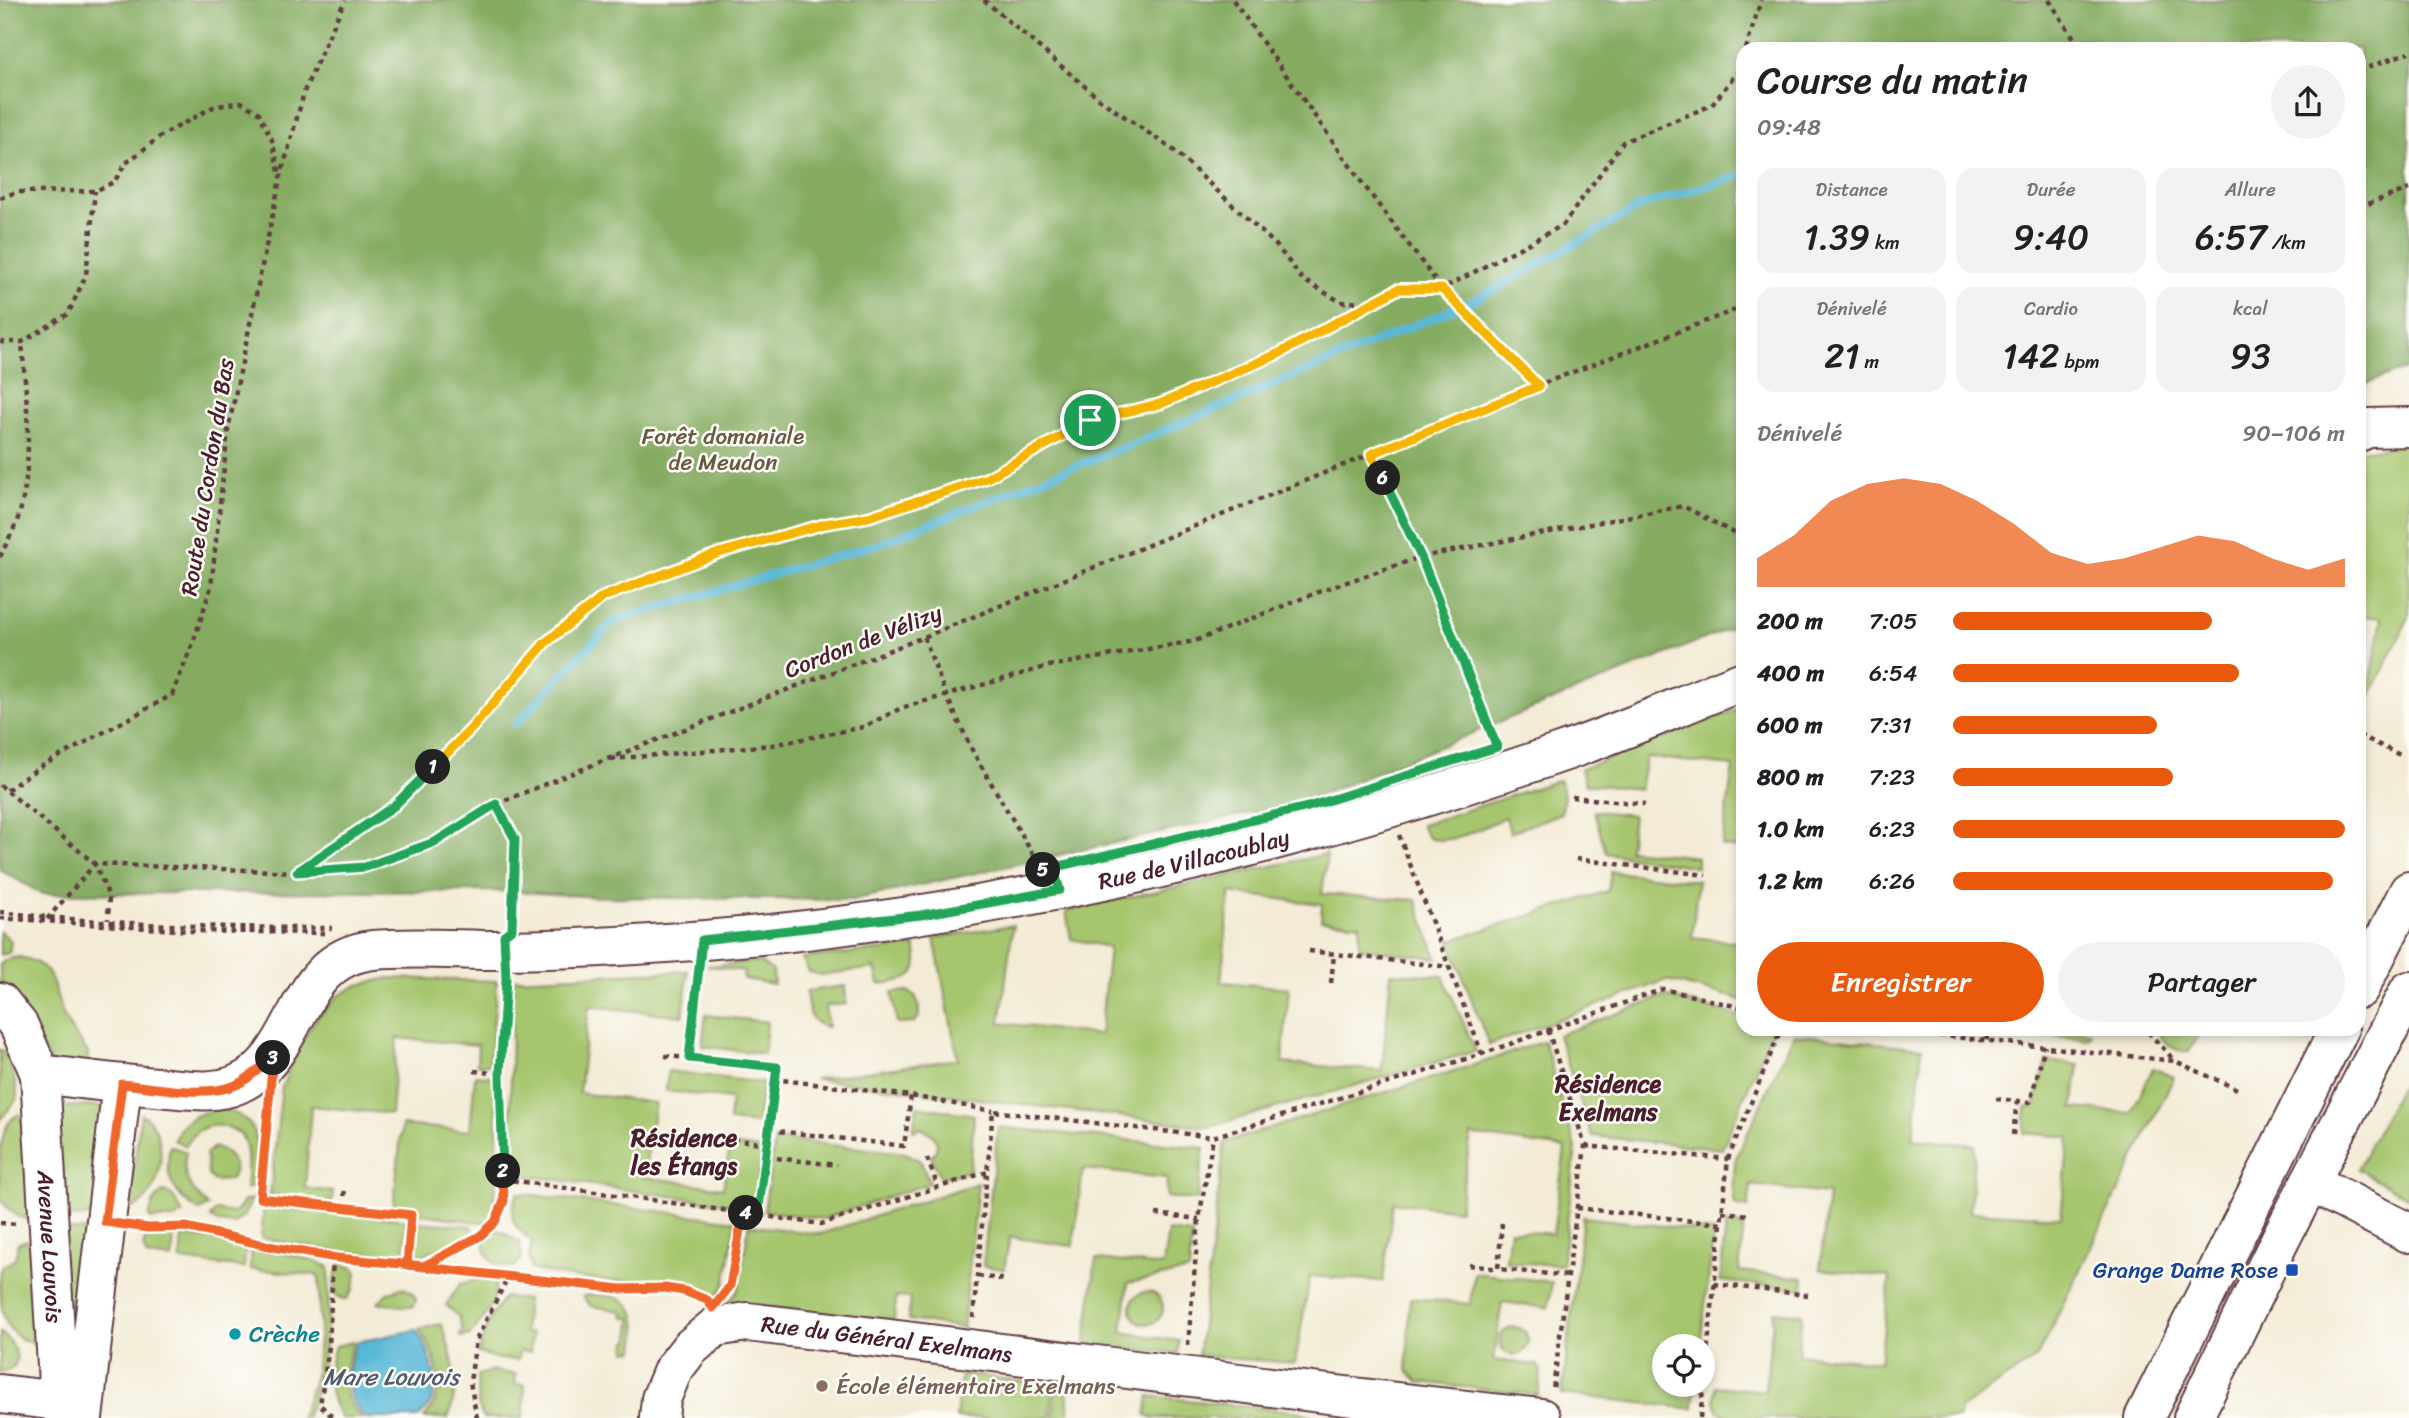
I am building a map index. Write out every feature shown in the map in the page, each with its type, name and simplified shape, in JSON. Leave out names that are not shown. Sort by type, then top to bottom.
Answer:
[{"type":"street","points":[[2366,429],[2409,427]]},
{"type":"street","name":"Rue de Villacoublay","points":[[351,937],[505,950],[702,940],[921,915],[1060,890],[1262,844],[1401,805],[1558,754],[1736,684]]},
{"type":"street","points":[[2366,975],[2409,891]]},
{"type":"street","points":[[0,1002],[19,1026],[40,1074],[202,1091],[234,1086],[256,1074],[274,1057],[298,1009],[320,975],[340,960],[351,937]]},
{"type":"street","points":[[2193,1418],[2309,1182],[2409,991]]},
{"type":"street","points":[[2144,1418],[2335,1036]]},
{"type":"street","name":"Avenue Louvois","points":[[40,1074],[49,1227],[72,1411]]},
{"type":"street","name":"Avenue Louvois","points":[[72,1411],[105,1222],[122,1084]]},
{"type":"street","points":[[2309,1182],[2409,1233]]},
{"type":"street","name":"Rue du Général Exelmans","points":[[659,1418],[661,1399],[673,1370],[690,1348],[715,1327],[719,1317],[970,1348],[1373,1409],[1547,1405]]},
{"type":"street","points":[[0,1394],[72,1411]]},
{"type":"path","name":"Route du Cordon du Bas","points":[[6,790],[38,768],[172,695],[211,587],[228,430],[280,179],[305,89],[345,0]]},
{"type":"path","points":[[984,0],[1103,102],[1172,149],[1276,245],[1303,280],[1341,302],[1371,303]]},
{"type":"path","points":[[1233,0],[1363,184],[1442,289],[1539,386]]},
{"type":"path","points":[[1748,42],[1761,0]]},
{"type":"path","points":[[2049,0],[2076,42]]},
{"type":"path","points":[[2366,68],[2409,52]]},
{"type":"path","points":[[297,872],[394,806],[472,728],[545,643],[603,597],[719,553],[825,524],[868,517],[987,478],[1090,420],[1160,404],[1278,354],[1398,289],[1442,289],[1563,225],[1623,142],[1712,105],[1736,74]]},
{"type":"path","points":[[0,198],[17,192],[95,191],[114,182],[126,163],[161,136],[213,107],[241,102],[259,113],[272,140],[280,179]]},
{"type":"path","points":[[2366,204],[2409,189]]},
{"type":"path","points":[[0,342],[22,342],[68,314],[86,275],[95,191]]},
{"type":"path","name":"Cordon de Vélizy","points":[[95,864],[297,872],[365,867],[435,842],[496,804],[923,637],[1539,386],[1736,310]]},
{"type":"path","points":[[0,557],[19,513],[28,454],[22,342]]},
{"type":"path","points":[[1371,454],[1421,557],[1497,747]]},
{"type":"path","points":[[605,760],[772,745],[864,727],[901,708],[1049,666],[1195,641],[1326,589],[1421,557],[1683,506],[1736,534]]},
{"type":"path","points":[[923,637],[945,694],[973,752],[1042,870],[1055,873],[1060,890]]},
{"type":"path","points":[[2366,738],[2402,756]]},
{"type":"path","points":[[0,785],[95,864],[109,897],[107,923]]},
{"type":"path","points":[[1572,797],[1645,804]]},
{"type":"path","points":[[424,1266],[480,1236],[495,1222],[504,1201],[500,1074],[506,979],[504,935],[512,929],[515,839],[496,804]]},
{"type":"path","points":[[1397,831],[1482,1054]]},
{"type":"path","points":[[1576,859],[1706,875]]},
{"type":"path","points":[[46,920],[95,864]]},
{"type":"path","points":[[0,912],[46,920]]},
{"type":"path","points":[[0,918],[351,937]]},
{"type":"path","points":[[107,923],[192,931],[351,937]]},
{"type":"path","points":[[689,1058],[702,940]]},
{"type":"path","points":[[1309,951],[1449,967]]},
{"type":"path","points":[[1331,983],[1334,954]]},
{"type":"path","points":[[774,1079],[911,1096],[993,1111],[1213,1137],[1482,1054],[1663,989],[1736,1007]]},
{"type":"path","points":[[1547,1405],[1585,1146],[1548,1030]]},
{"type":"path","points":[[1699,1418],[1728,1159],[1778,1036]]},
{"type":"path","points":[[1947,1036],[2175,1061],[2237,1089]]},
{"type":"path","points":[[1986,1040],[1988,1036]]},
{"type":"path","points":[[2152,1036],[2175,1061]]},
{"type":"path","points":[[1996,1099],[2030,1102],[2045,1046]]},
{"type":"path","points":[[665,1056],[777,1067],[758,1215]]},
{"type":"path","points":[[274,1057],[260,1198],[411,1215],[407,1265]]},
{"type":"path","points":[[474,1071],[500,1074]]},
{"type":"path","points":[[770,1130],[904,1146],[911,1096]]},
{"type":"path","points":[[2013,1135],[2017,1101]]},
{"type":"path","points":[[970,1348],[993,1111]]},
{"type":"path","points":[[1186,1358],[1199,1219],[1213,1137]]},
{"type":"path","points":[[723,1138],[768,1144]]},
{"type":"path","points":[[1585,1146],[1728,1159]]},
{"type":"path","points":[[766,1157],[837,1165]]},
{"type":"path","points":[[927,1158],[938,1187]]},
{"type":"path","points":[[503,1179],[821,1224],[988,1172]]},
{"type":"path","points":[[343,1206],[345,1188]]},
{"type":"path","points":[[1577,1208],[1721,1224]]},
{"type":"path","points":[[1722,1212],[1749,1215]]},
{"type":"path","points":[[719,1317],[730,1286],[743,1213]]},
{"type":"path","points":[[1156,1214],[1199,1219]]},
{"type":"path","points":[[105,1222],[148,1228],[186,1227],[273,1247],[333,1257],[621,1289],[674,1289],[707,1300],[719,1317]]},
{"type":"path","points":[[0,1223],[49,1227]]},
{"type":"path","points":[[1498,1269],[1502,1223]]},
{"type":"path","points":[[333,1257],[329,1347],[320,1405],[334,1418]]},
{"type":"path","points":[[1469,1265],[1568,1276]]},
{"type":"path","points":[[477,1418],[470,1382],[476,1340],[509,1275]]},
{"type":"path","points":[[978,1276],[1007,1280]]},
{"type":"path","points":[[1714,1284],[1808,1295]]},
{"type":"green space","name":"Forêt domaniale de Meudon","points":[[0,0],[2409,0],[2409,368],[2366,383],[2366,42],[1736,42],[1736,626],[1306,801],[852,900],[600,897],[505,891],[42,894],[0,870]]},
{"type":"green space","points":[[2409,445],[2409,617],[2366,705],[2382,618],[2366,616],[2366,450]]},
{"type":"green space","points":[[1736,710],[1736,848],[1722,846],[1733,766],[1646,757],[1640,789],[1585,784],[1581,769]]},
{"type":"green space","points":[[1559,780],[1564,796],[1561,813],[1510,833],[1506,817],[1468,834],[1438,840],[1428,838],[1421,825]]},
{"type":"green space","points":[[1594,811],[1633,815],[1629,850],[1697,857],[1697,867],[1606,853]]},
{"type":"green space","points":[[1327,854],[1322,894],[1416,900],[1437,958],[1359,948],[1360,924],[1321,920],[1322,904],[1230,893],[1221,982],[1289,988],[1282,1063],[1382,1071],[1391,973],[1443,976],[1476,1051],[1209,1127],[815,1079],[958,1059],[934,938],[1013,925],[1000,1023],[1100,1035],[1109,947],[1071,939],[1066,911]]},
{"type":"green space","points":[[1611,872],[1698,881],[1692,937],[1736,942],[1736,998],[1666,980],[1489,1045],[1449,941],[1608,891]]},
{"type":"green space","points":[[0,931],[11,941],[9,953],[0,955]]},
{"type":"green space","points":[[915,946],[917,965],[914,972],[904,979],[879,984],[875,968],[820,975],[809,972],[802,958]]},
{"type":"green space","points":[[19,957],[32,960],[47,971],[66,1022],[88,1053],[88,1067],[52,1063],[0,981],[0,964]]},
{"type":"green space","points":[[759,962],[773,971],[774,984],[743,979],[744,971],[707,966]]},
{"type":"green space","points":[[688,971],[683,1016],[589,1006],[579,1093],[655,1103],[644,1177],[723,1188],[730,1145],[763,1149],[755,1208],[509,1173],[513,979]]},
{"type":"green space","points":[[390,978],[497,981],[490,1065],[477,1065],[478,1045],[397,1038],[391,1114],[311,1106],[305,1188],[333,1192],[332,1203],[270,1195],[282,1087],[297,1050],[316,1019],[338,996],[358,985]]},
{"type":"green space","points":[[845,986],[846,1004],[825,1006],[828,1027],[816,1023],[810,1015],[806,991]]},
{"type":"green space","points":[[906,991],[916,997],[919,1017],[913,1023],[897,1024],[892,993]]},
{"type":"green space","points":[[1665,996],[1736,1015],[1736,1036],[1770,1036],[1722,1149],[1592,1136],[1558,1035]]},
{"type":"green space","points":[[706,1015],[767,1022],[764,1054],[702,1046]]},
{"type":"green space","points":[[1793,1036],[1922,1048],[1913,1139],[1975,1145],[1970,1212],[2061,1217],[2069,1137],[2024,1133],[2026,1107],[2034,1107],[2047,1061],[2079,1065],[2073,1108],[2131,1113],[2153,1068],[2174,1077],[2037,1357],[1960,1409],[1958,1418],[1740,1418],[1718,1411],[1714,1400],[1716,1386],[1765,1391],[1774,1311],[1802,1314],[1798,1354],[1880,1362],[1890,1277],[1820,1269],[1828,1194],[1751,1185],[1748,1208],[1735,1205],[1735,1160]]},
{"type":"green space","points":[[2053,1036],[2090,1036],[2089,1039]]},
{"type":"green space","points":[[2199,1036],[2189,1051],[2173,1048],[2160,1037]]},
{"type":"green space","points":[[1544,1041],[1576,1148],[1562,1265],[1506,1262],[1510,1230],[1553,1234],[1565,1148],[1471,1135],[1459,1210],[1393,1202],[1383,1281],[1310,1276],[1295,1363],[1198,1356],[1225,1142]]},
{"type":"green space","points":[[0,1050],[4,1051],[11,1068],[17,1099],[0,1120]]},
{"type":"green space","points":[[2409,1070],[2409,1198],[2358,1169]]},
{"type":"green space","points":[[668,1071],[763,1083],[757,1124],[729,1121],[731,1099],[666,1091]]},
{"type":"green space","points":[[475,1075],[497,1077],[497,1176],[492,1217],[488,1222],[477,1222],[393,1210],[402,1125],[470,1131]]},
{"type":"green space","points":[[917,1106],[974,1115],[970,1171],[941,1178],[931,1157],[935,1152],[936,1139],[920,1128],[913,1131]]},
{"type":"green space","points":[[50,1107],[111,1107],[101,1215],[58,1219]]},
{"type":"green space","points":[[219,1109],[245,1119],[256,1136],[253,1186],[246,1189],[245,1143],[233,1129],[207,1127],[192,1136],[186,1146],[174,1140],[186,1122]]},
{"type":"green space","points":[[20,1114],[23,1119],[28,1219],[11,1211],[0,1195],[2,1138],[8,1124]]},
{"type":"green space","points":[[141,1114],[151,1122],[157,1133],[160,1162],[158,1177],[152,1190],[144,1201],[133,1208],[129,1202]]},
{"type":"green space","points":[[998,1127],[1204,1148],[1197,1200],[1166,1197],[1167,1178],[1083,1169],[1073,1246],[1010,1237],[1004,1269],[983,1266]]},
{"type":"green space","points":[[775,1139],[905,1153],[920,1160],[930,1183],[823,1219],[764,1211]]},
{"type":"green space","points":[[170,1146],[186,1152],[188,1182],[208,1206],[199,1211],[183,1198],[172,1184],[168,1167]]},
{"type":"green space","points":[[214,1147],[232,1159],[234,1169],[230,1180],[214,1181],[208,1175],[206,1154]]},
{"type":"green space","points":[[978,1183],[963,1328],[908,1320],[910,1298],[896,1297],[894,1320],[729,1302],[738,1290],[749,1225],[820,1234]]},
{"type":"green space","points":[[161,1193],[172,1195],[183,1214],[174,1219],[151,1219],[149,1216],[153,1203]]},
{"type":"green space","points":[[518,1193],[736,1221],[725,1284],[717,1296],[681,1282],[599,1280],[531,1269],[529,1257],[532,1241],[516,1226],[512,1215]]},
{"type":"green space","points":[[252,1199],[245,1214],[234,1224],[218,1222],[210,1217],[217,1210],[232,1213],[238,1210],[244,1201]]},
{"type":"green space","points":[[264,1205],[406,1220],[404,1257],[340,1252],[261,1238]]},
{"type":"green space","points":[[1583,1217],[1714,1232],[1701,1334],[1652,1334],[1652,1397],[1694,1397],[1693,1409],[1562,1394]]},
{"type":"green space","points":[[416,1222],[471,1226],[473,1232],[460,1243],[420,1256],[413,1254],[411,1249]]},
{"type":"green space","points":[[1726,1223],[1744,1225],[1739,1271],[1804,1278],[1803,1289],[1720,1281]]},
{"type":"green space","points":[[59,1230],[99,1230],[69,1356]]},
{"type":"green space","points":[[490,1230],[501,1231],[519,1242],[522,1257],[514,1267],[501,1266],[488,1257],[484,1239]]},
{"type":"green space","points":[[1168,1231],[1192,1234],[1189,1271],[1128,1283],[1122,1332],[1179,1341],[1178,1353],[1085,1344],[1096,1259],[1163,1266]]},
{"type":"green space","points":[[174,1236],[172,1259],[146,1256],[144,1243],[147,1237]]},
{"type":"green space","points":[[182,1237],[208,1238],[246,1246],[244,1268],[180,1260]]},
{"type":"green space","points":[[27,1240],[31,1244],[34,1344],[14,1334],[8,1326],[1,1295],[0,1271],[15,1258],[17,1244]]},
{"type":"green space","points":[[252,1247],[310,1259],[329,1267],[323,1363],[306,1418],[301,1418],[315,1376],[320,1331],[319,1277],[250,1269]]},
{"type":"green space","points":[[341,1264],[354,1268],[357,1273],[353,1290],[346,1300],[337,1296],[334,1280]]},
{"type":"green space","points":[[1474,1273],[1552,1282],[1548,1308],[1502,1302],[1494,1360],[1537,1365],[1541,1371],[1538,1395],[1419,1382],[1407,1370],[1410,1298],[1470,1304]]},
{"type":"green space","points":[[483,1278],[494,1279],[496,1286],[493,1301],[470,1335],[460,1337],[463,1332],[459,1317],[446,1305],[460,1284]]},
{"type":"green space","points":[[401,1288],[409,1290],[414,1296],[416,1301],[412,1307],[378,1303],[387,1293]]},
{"type":"green space","points":[[1147,1292],[1158,1297],[1163,1308],[1158,1319],[1147,1324],[1136,1319],[1131,1308],[1136,1297]]},
{"type":"green space","points":[[505,1297],[527,1300],[524,1332],[532,1334],[530,1352],[519,1351],[518,1360],[499,1359],[478,1353],[490,1318]]},
{"type":"green space","points":[[583,1297],[613,1297],[630,1306],[636,1323],[635,1350],[626,1351],[627,1341],[630,1341],[631,1318],[623,1317],[622,1311],[591,1306]]},
{"type":"green space","points":[[441,1324],[454,1371],[452,1406],[448,1418],[424,1418],[436,1396],[438,1374],[431,1351],[419,1329]]},
{"type":"green space","points":[[1514,1327],[1524,1331],[1528,1341],[1524,1351],[1514,1355],[1504,1351],[1500,1341],[1504,1331]]},
{"type":"green space","points":[[0,1332],[14,1349],[16,1361],[9,1370],[0,1373]]},
{"type":"green space","points":[[353,1342],[346,1373],[346,1392],[354,1410],[362,1418],[341,1418],[330,1392],[330,1365],[335,1346]]},
{"type":"green space","points":[[494,1371],[516,1374],[515,1384],[525,1385],[523,1418],[483,1418],[478,1404],[477,1375]]},
{"type":"green space","points":[[961,1374],[1053,1385],[1050,1418],[956,1418]]},
{"type":"green space","points":[[1056,1385],[1067,1386],[1069,1418],[1053,1418]]},
{"type":"green space","points":[[1149,1396],[1301,1412],[1317,1418],[1154,1418],[1146,1415]]},
{"type":"water","name":"Mare Louvois","points":[[416,1330],[431,1363],[434,1376],[432,1399],[416,1418],[366,1418],[358,1410],[350,1391],[350,1362],[356,1342]]},
{"type":"waterway","points":[[516,724],[613,621],[878,544],[1132,444],[1477,299],[1643,205],[1736,177]]},
{"type":"place","name":"Grange Dame Rose","points":[[2292,1270]]},
{"type":"place","name":"Crèche","points":[[235,1334]]},
{"type":"place","name":"École élémentaire Exelmans","points":[[822,1386]]},
{"type":"district","name":"Résidence Exelmans","points":[[1608,1098]]},
{"type":"district","name":"Résidence les Étangs","points":[[684,1152]]},
{"type":"route","points":[[1090,420],[987,478],[868,517],[825,524],[719,553],[603,597],[545,643],[472,728],[394,806],[297,872],[365,867],[435,842],[496,804],[515,839],[512,929],[504,935],[506,979],[500,1074],[504,1201],[495,1222],[480,1236],[424,1266],[407,1265],[337,1258],[186,1227],[148,1228],[105,1222],[122,1084],[202,1091],[234,1086],[256,1074],[274,1057],[267,1105],[260,1198],[411,1215],[407,1265],[621,1289],[665,1288],[684,1291],[707,1300],[713,1308],[730,1286],[743,1213],[758,1215],[777,1067],[689,1058],[702,940],[921,915],[1060,890],[1055,873],[1042,870],[1308,807],[1497,747],[1421,557],[1371,454],[1539,386],[1442,289],[1398,289],[1278,354],[1160,404],[1090,420]]}]
